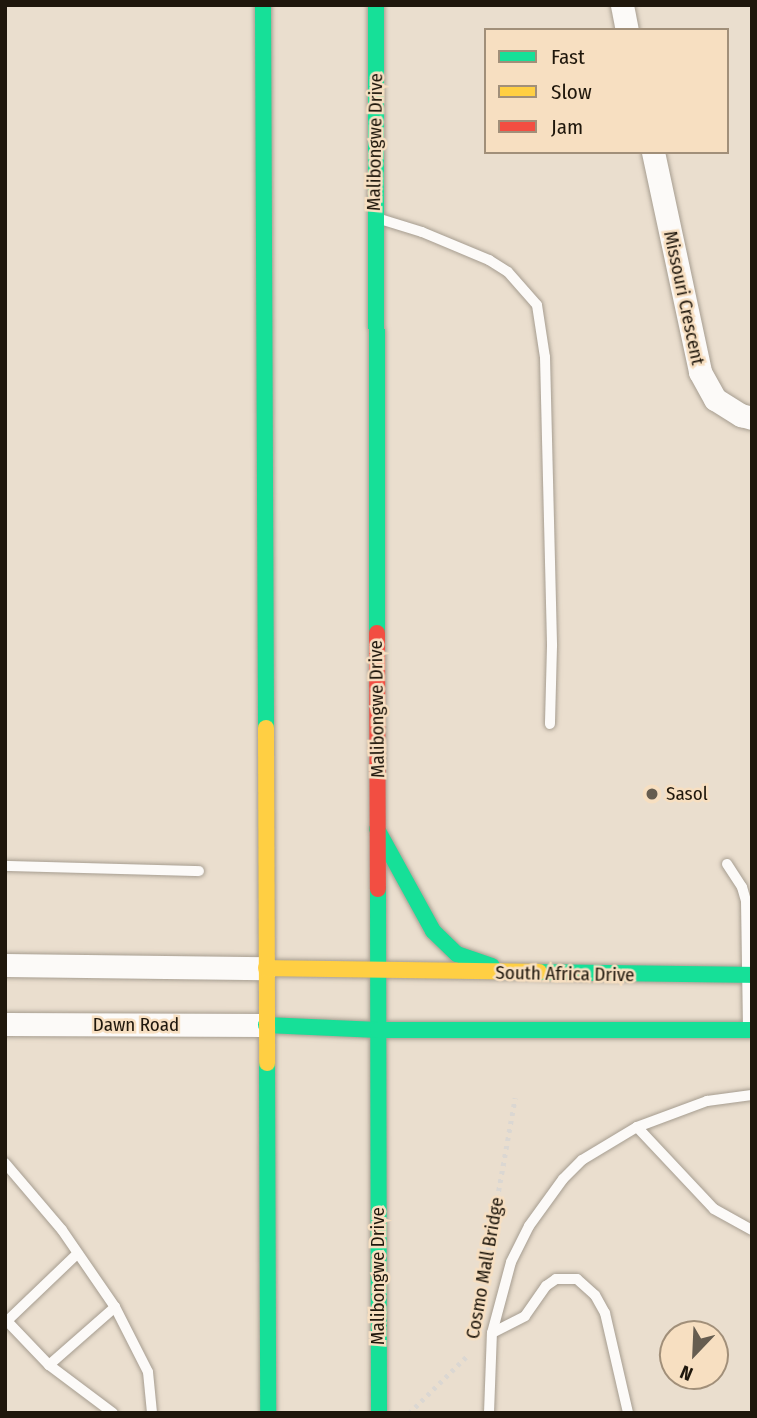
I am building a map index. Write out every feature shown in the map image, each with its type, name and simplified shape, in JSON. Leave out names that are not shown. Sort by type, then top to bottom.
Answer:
[{"type":"main road","points":[[263,5],[268,1413]]},
{"type":"main road","name":"Malibongwe Drive","points":[[376,5],[374,218],[379,753],[379,1413]]},
{"type":"main road","points":[[377,828],[398,862],[412,896],[443,942],[471,959],[527,974]]},
{"type":"main road","name":"South Africa Drive","points":[[266,968],[527,974],[749,975]]},
{"type":"main road","points":[[266,1025],[378,1030],[750,1030]]},
{"type":"street","points":[[622,5],[627,28]]},
{"type":"street","name":"Missouri Crescent","points":[[653,154],[700,372],[715,399],[741,415],[752,418]]},
{"type":"street","points":[[5,965],[266,968]]},
{"type":"street","name":"Dawn Road","points":[[5,1024],[266,1025]]},
{"type":"lane","points":[[374,218],[422,232],[489,260],[508,272],[537,305],[545,357],[550,552],[550,724]]},
{"type":"lane","points":[[727,864],[742,887],[746,901],[750,1030]]},
{"type":"lane","points":[[5,866],[199,871]]},
{"type":"lane","points":[[489,1413],[492,1333],[511,1262],[529,1226],[552,1193],[582,1160],[636,1127],[707,1101],[752,1095]]},
{"type":"lane","points":[[636,1127],[714,1209],[752,1230]]},
{"type":"lane","points":[[5,1163],[62,1230],[115,1307],[148,1372],[152,1413]]},
{"type":"lane","points":[[77,1254],[6,1320],[49,1365],[113,1413]]},
{"type":"lane","points":[[492,1333],[526,1316],[546,1286],[555,1279],[577,1279],[595,1295],[606,1312],[628,1413]]},
{"type":"lane","points":[[49,1365],[115,1307]]},
{"type":"path","name":"Cosmo Mall Bridge","points":[[481,1288],[515,1098]]},
{"type":"path","name":"Cosmo Mall Bridge","points":[[409,1413],[469,1356],[471,1342]]},
{"type":"traffic: fast","points":[[263,5],[266,728]]},
{"type":"traffic: fast","points":[[376,5],[377,633]]},
{"type":"traffic: fast","points":[[377,829],[433,931],[457,954],[492,966]]},
{"type":"traffic: fast","points":[[378,889],[379,1413]]},
{"type":"traffic: fast","points":[[539,972],[752,975]]},
{"type":"traffic: fast","points":[[266,1025],[378,1030],[752,1030]]},
{"type":"traffic: fast","points":[[267,1063],[268,1413]]},
{"type":"traffic: slow","points":[[266,728],[267,1063]]},
{"type":"traffic: slow","points":[[266,968],[539,972]]},
{"type":"traffic: jam","points":[[377,633],[378,889]]},
{"type":"place","name":"Sasol","points":[[652,794]]}]
